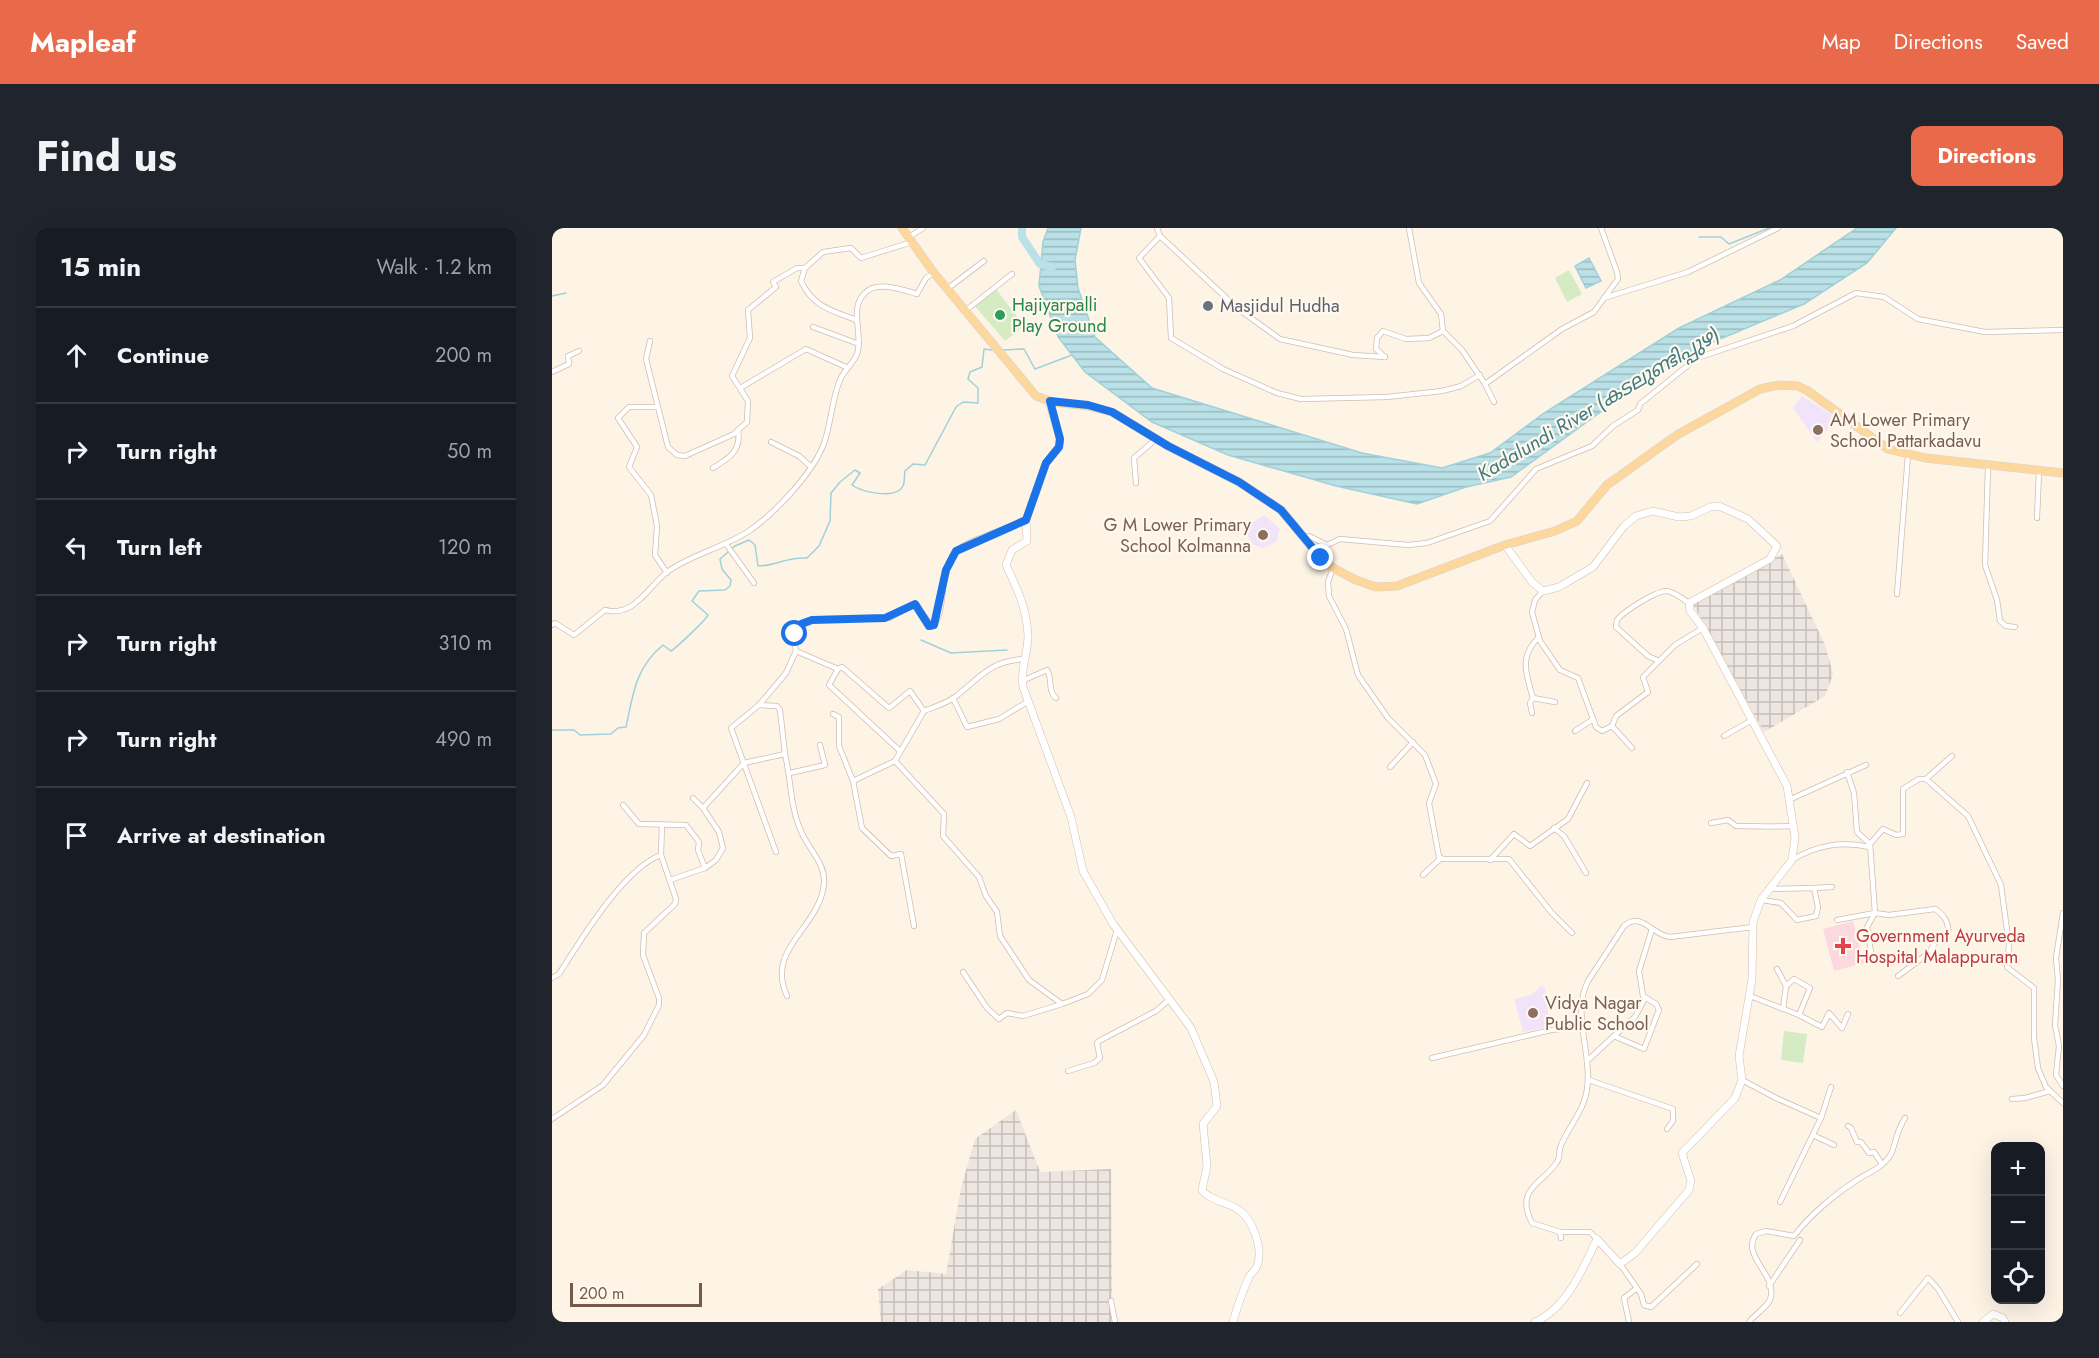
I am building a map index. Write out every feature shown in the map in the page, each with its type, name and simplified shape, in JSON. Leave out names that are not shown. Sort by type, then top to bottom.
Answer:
[{"type":"main road","points":[[902,228],[934,273],[1036,396],[1050,401],[1088,405],[1112,412],[1156,439],[1271,502],[1333,568],[1369,585],[1396,586],[1505,546],[1555,531],[1577,521],[1607,485],[1677,435],[1760,389],[1779,385],[1798,386],[1808,391],[1865,435],[1888,449],[1908,455],[1988,466],[2063,473]]},
{"type":"street","points":[[856,320],[825,308],[808,296],[801,281],[805,268],[828,250],[851,248],[861,258],[910,239],[923,228]]},
{"type":"street","points":[[1157,228],[1160,236],[1237,308],[1280,339],[1353,355],[1385,357],[1376,349],[1377,338],[1383,331],[1406,339],[1429,338],[1443,331]]},
{"type":"street","points":[[1409,228],[1419,283],[1441,314],[1443,331],[1462,350],[1480,375],[1494,402]]},
{"type":"street","points":[[1485,384],[1562,329],[1582,321],[1594,312],[1618,279],[1601,228]]},
{"type":"street","points":[[1604,298],[1674,278],[1778,228]]},
{"type":"street","points":[[1160,236],[1139,258],[1169,298],[1171,338],[1205,360],[1277,393],[1301,399],[1388,397],[1453,389],[1480,375]]},
{"type":"street","points":[[947,289],[984,261]]},
{"type":"street","points":[[650,341],[646,358],[668,447],[677,455],[685,456],[703,450],[738,430],[747,422],[748,401],[742,387],[732,376],[750,338],[748,310],[776,287],[773,282],[784,273],[797,268],[805,268]]},
{"type":"street","points":[[552,624],[555,623],[574,635],[605,610],[614,612],[636,604],[667,573],[705,551],[727,546],[749,531],[789,496],[823,446],[829,412],[846,367],[856,356],[859,344],[856,320],[860,301],[867,291],[881,287],[917,294],[925,280],[934,273]]},
{"type":"street","points":[[965,311],[1012,274]]},
{"type":"street","points":[[1304,538],[1309,536],[1327,545],[1341,539],[1408,545],[1427,543],[1490,521],[1536,469],[1592,446],[1613,426],[1638,410],[1640,404],[1697,358],[1792,326],[1856,293],[1884,297],[1918,319],[1985,333],[2063,330]]},
{"type":"street","points":[[813,327],[859,344]]},
{"type":"street","points":[[742,387],[806,349],[846,367]]},
{"type":"street","points":[[552,372],[569,364],[568,356],[579,351]]},
{"type":"street","points":[[1050,401],[1060,439],[1059,447],[1046,463],[1026,520],[1027,541],[1012,550],[1007,556],[1006,565],[1025,606],[1028,636],[1022,681],[1027,702],[1071,817],[1083,871],[1117,930],[1170,999],[1197,1040],[1217,1094],[1217,1106],[1203,1124],[1207,1166],[1202,1190],[1206,1196],[1227,1203],[1244,1214],[1258,1244],[1258,1264],[1250,1277],[1233,1322]]},
{"type":"street","points":[[657,406],[629,407],[618,418],[637,447],[629,467],[651,495],[657,526],[655,555],[667,573]]},
{"type":"street","points":[[713,468],[730,458],[736,449],[738,430]]},
{"type":"street","points":[[1136,483],[1134,458],[1156,439]]},
{"type":"street","points":[[771,442],[799,456],[810,466]]},
{"type":"street","points":[[1897,594],[1908,455]]},
{"type":"street","points":[[1988,466],[1984,565],[1997,600],[2000,621],[2006,626],[2015,627]]},
{"type":"street","points":[[2037,518],[2039,471]]},
{"type":"street","points":[[1689,603],[1770,558],[1777,546],[1748,519],[1719,506],[1679,517],[1653,511],[1636,516],[1624,526],[1593,567],[1559,587],[1543,591],[1535,600],[1532,612],[1538,638],[1560,670],[1578,678],[1592,720],[1602,731],[1612,726],[1616,716],[1626,707],[1635,704],[1648,692],[1643,677],[1675,645],[1703,628]]},
{"type":"street","points":[[776,852],[731,728],[733,724],[759,705],[786,673],[796,651],[794,641],[797,628],[812,620],[885,618],[915,604],[932,626],[939,614],[946,570],[956,551],[1026,520]]},
{"type":"street","points":[[727,546],[754,583]]},
{"type":"street","points":[[1505,546],[1532,582],[1543,591]]},
{"type":"street","points":[[1333,568],[1328,582],[1329,596],[1346,629],[1358,675],[1389,718],[1430,762],[1435,778],[1430,809],[1441,858]]},
{"type":"street","points":[[1659,661],[1619,631],[1616,627],[1617,620],[1651,597],[1666,591],[1689,603]]},
{"type":"street","points":[[1689,603],[1690,611],[1703,628],[1787,786],[1794,826],[1792,860]]},
{"type":"street","points":[[1532,713],[1530,703],[1533,698],[1525,661],[1528,648],[1538,638]]},
{"type":"street","points":[[796,651],[838,669],[842,667],[889,708],[910,690],[924,711]]},
{"type":"street","points":[[853,780],[895,761],[899,750],[924,711],[953,699],[970,683],[1004,660],[1025,659]]},
{"type":"street","points":[[838,669],[829,685],[899,750]]},
{"type":"street","points":[[1022,681],[1047,670],[1051,690],[1056,698]]},
{"type":"street","points":[[1533,698],[1556,702]]},
{"type":"street","points":[[953,699],[967,727],[999,718],[1027,702]]},
{"type":"street","points":[[759,705],[777,706],[780,710],[794,812],[801,832],[821,865],[824,882],[815,913],[787,950],[781,978],[787,996]]},
{"type":"street","points":[[833,714],[839,717],[840,746],[853,780],[862,828],[891,856],[901,854],[914,926]]},
{"type":"street","points":[[1575,731],[1592,720]]},
{"type":"street","points":[[1724,736],[1752,720]]},
{"type":"street","points":[[1612,726],[1632,748]]},
{"type":"street","points":[[1390,767],[1413,742]]},
{"type":"street","points":[[790,773],[825,765],[820,745]]},
{"type":"street","points":[[703,808],[744,763],[785,754]]},
{"type":"street","points":[[1926,779],[1952,756]]},
{"type":"street","points":[[895,761],[944,814],[943,836],[979,877],[986,896],[997,912],[1000,936],[1029,980],[1062,1004]]},
{"type":"street","points":[[1791,799],[1827,784],[1828,780],[1866,765]]},
{"type":"street","points":[[1847,772],[1854,793],[1857,832],[1870,845],[1875,913],[1867,927],[1870,952]]},
{"type":"street","points":[[1870,845],[1883,830],[1903,834],[1903,789],[1919,779],[1926,779],[1968,816],[2001,885],[2009,945],[2007,967],[2034,988],[2036,993],[2034,1038],[2038,1068],[2050,1091],[2063,1103]]},
{"type":"street","points":[[1490,860],[1514,834],[1530,846],[1568,819],[1587,783]]},
{"type":"street","points":[[670,880],[705,868],[716,860],[723,848],[719,832],[703,808],[693,798]]},
{"type":"street","points":[[623,806],[639,824],[686,825],[699,842],[698,850],[705,868]]},
{"type":"street","points":[[1712,823],[1728,819],[1736,826],[1755,824],[1763,827],[1794,826]]},
{"type":"street","points":[[552,1119],[603,1085],[636,1047],[653,1017],[659,998],[643,955],[644,939],[646,930],[675,904],[675,892],[661,855],[662,824]]},
{"type":"street","points":[[1554,828],[1564,836],[1586,873]]},
{"type":"street","points":[[1620,1264],[1635,1253],[1643,1241],[1682,1201],[1690,1181],[1682,1153],[1683,1149],[1735,1098],[1742,1080],[1739,1056],[1750,996],[1754,959],[1753,927],[1761,900],[1792,860],[1809,850],[1830,844],[1870,845]]},
{"type":"street","points":[[552,978],[559,974],[584,934],[625,881],[653,858],[661,855]]},
{"type":"street","points":[[1423,875],[1441,858],[1480,857],[1490,860],[1501,857],[1509,858],[1551,912],[1572,933]]},
{"type":"street","points":[[1768,889],[1832,887]]},
{"type":"street","points":[[1761,900],[1781,903],[1797,920],[1816,916],[1818,907],[1814,888]]},
{"type":"street","points":[[1837,920],[1875,913],[1889,915],[1935,909],[1944,916],[1948,925],[1947,937],[1936,941],[1929,953],[1898,976]]},
{"type":"street","points":[[2063,912],[2056,958],[2058,981],[2055,1025],[2059,1046],[2056,1076],[2063,1086]]},
{"type":"street","points":[[1697,1264],[1651,1307],[1644,1305],[1620,1264],[1590,1232],[1560,1235],[1534,1225],[1529,1216],[1528,1194],[1536,1181],[1558,1160],[1560,1149],[1586,1098],[1589,1080],[1583,1028],[1586,985],[1622,929],[1627,924],[1636,921],[1646,923],[1664,936],[1674,937],[1753,927]]},
{"type":"street","points":[[1587,1061],[1635,1017],[1645,998],[1639,971],[1652,929]]},
{"type":"street","points":[[963,972],[987,1008],[999,1019],[1007,1013],[1023,1016],[1088,994],[1102,980],[1117,930]]},
{"type":"street","points":[[1778,969],[1786,986],[1783,1009]]},
{"type":"street","points":[[1786,986],[1794,979],[1810,988],[1799,1015]]},
{"type":"street","points":[[1750,996],[1799,1015],[1822,1028],[1829,1013],[1842,1028],[1848,1014]]},
{"type":"street","points":[[1614,1036],[1644,1048],[1659,1008],[1645,998]]},
{"type":"street","points":[[1068,1071],[1094,1063],[1100,1058],[1097,1043],[1099,1041],[1156,1011],[1170,999]]},
{"type":"street","points":[[1432,1058],[1551,1030],[1583,1028]]},
{"type":"street","points":[[1589,1080],[1673,1109],[1673,1121],[1667,1129]]},
{"type":"street","points":[[1742,1080],[1821,1118]]},
{"type":"street","points":[[1780,1202],[1821,1118],[1831,1087]]},
{"type":"street","points":[[2012,1099],[2050,1091]]},
{"type":"street","points":[[1749,1322],[1768,1304],[1771,1296],[1769,1286],[1752,1249],[1752,1240],[1756,1234],[1766,1231],[1794,1236],[1834,1198],[1858,1179],[1873,1173],[1891,1155],[1898,1128],[1905,1118]]},
{"type":"street","points":[[1848,1126],[1857,1142],[1861,1142],[1869,1152],[1874,1152],[1882,1164]]},
{"type":"street","points":[[1813,1134],[1834,1145]]},
{"type":"street","points":[[1534,1322],[1549,1316],[1573,1284],[1597,1239]]},
{"type":"street","points":[[1769,1286],[1800,1240]]},
{"type":"street","points":[[1900,1313],[1928,1278],[1938,1289],[1958,1322]]},
{"type":"street","points":[[1629,1322],[1624,1298],[1636,1288]]},
{"type":"street","points":[[1111,1301],[1115,1322]]},
{"type":"street","points":[[1983,1322],[1993,1314],[2003,1318],[2005,1322]]},
{"type":"shaded area","name":"AM Lower Primary School Pattarkadavu","points":[[1802,396],[1837,418],[1817,442],[1793,408]]},
{"type":"shaded area","name":"G M Lower Primary School Kolmanna","points":[[1264,515],[1280,529],[1276,542],[1263,548],[1254,545],[1243,529]]},
{"type":"shaded area","points":[[1782,554],[1825,645],[1833,674],[1825,696],[1764,732],[1693,604]]},
{"type":"shaded area","name":"Government Ayurveda Hospital Malappuram","points":[[1853,921],[1864,963],[1834,971],[1823,929]]},
{"type":"shaded area","name":"Vidya Nagar Public School","points":[[1542,985],[1545,988],[1550,1026],[1523,1032],[1514,999],[1531,995]]},
{"type":"shaded area","points":[[1016,1110],[1040,1172],[1111,1169],[1112,1295],[1118,1322],[881,1322],[878,1289],[907,1270],[946,1274],[961,1188],[975,1139]]},
{"type":"green space","points":[[1569,270],[1582,294],[1567,302],[1555,278]]},
{"type":"green space","name":"Hajiyarpalli Play Ground","points":[[996,289],[1024,326],[1005,341],[974,305]]},
{"type":"green space","points":[[1784,1031],[1807,1034],[1803,1063],[1781,1060]]},
{"type":"water","name":"Kadalundi River (കടലുണ്ടിപ്പുഴ)","points":[[1048,228],[1081,228],[1075,260],[1078,288],[1095,337],[1152,388],[1362,453],[1442,468],[1490,453],[1544,413],[1679,328],[1780,280],[1857,228],[1896,228],[1867,263],[1804,304],[1675,358],[1511,477],[1466,487],[1417,504],[1336,486],[1228,455],[1152,422],[1085,372],[1058,337],[1039,286],[1043,242]]},
{"type":"water","points":[[1589,258],[1601,281],[1586,288],[1575,266]]},
{"type":"waterway","points":[[1022,228],[1022,237],[1040,264],[1052,267]]},
{"type":"waterway","points":[[1699,237],[1721,237],[1729,244],[1769,228]]},
{"type":"waterway","points":[[552,296],[566,293]]},
{"type":"waterway","points":[[552,730],[574,730],[580,735],[611,734],[618,728],[626,727],[637,683],[646,663],[663,645],[671,651],[674,649],[708,615],[692,601],[699,591],[725,590],[730,586],[731,580],[722,569],[720,559],[735,546],[749,540],[755,545],[758,566],[807,558],[819,546],[830,521],[831,493],[855,470],[860,473],[852,485],[857,488],[886,494],[899,490],[904,484],[905,471],[913,464],[925,465],[956,407],[963,402],[978,403],[978,388],[968,379],[970,372],[982,367],[984,349],[992,350]]},
{"type":"waterway","points":[[1002,350],[1024,349],[1035,369],[1072,355]]},
{"type":"waterway","points":[[921,640],[951,653],[1007,650]]},
{"type":"place","name":"Masjidul Hudha","points":[[1208,306]]},
{"type":"place","name":"Hajiyarpalli Play Ground","points":[[1000,315]]},
{"type":"place","name":"AM Lower Primary School Pattarkadavu","points":[[1818,430]]},
{"type":"place","name":"G M Lower Primary School Kolmanna","points":[[1263,535]]},
{"type":"place","name":"Government Ayurveda Hospital Malappuram","points":[[1843,946]]},
{"type":"place","name":"Vidya Nagar Public School","points":[[1533,1013]]},
{"type":"route","points":[[795,634],[801,624],[812,620],[889,618],[915,604],[929,626],[934,625],[939,614],[946,570],[956,551],[1026,520],[1046,463],[1050,455],[1059,447],[1060,439],[1050,401],[1088,405],[1112,412],[1168,446],[1239,482],[1281,510],[1321,558]]}]
